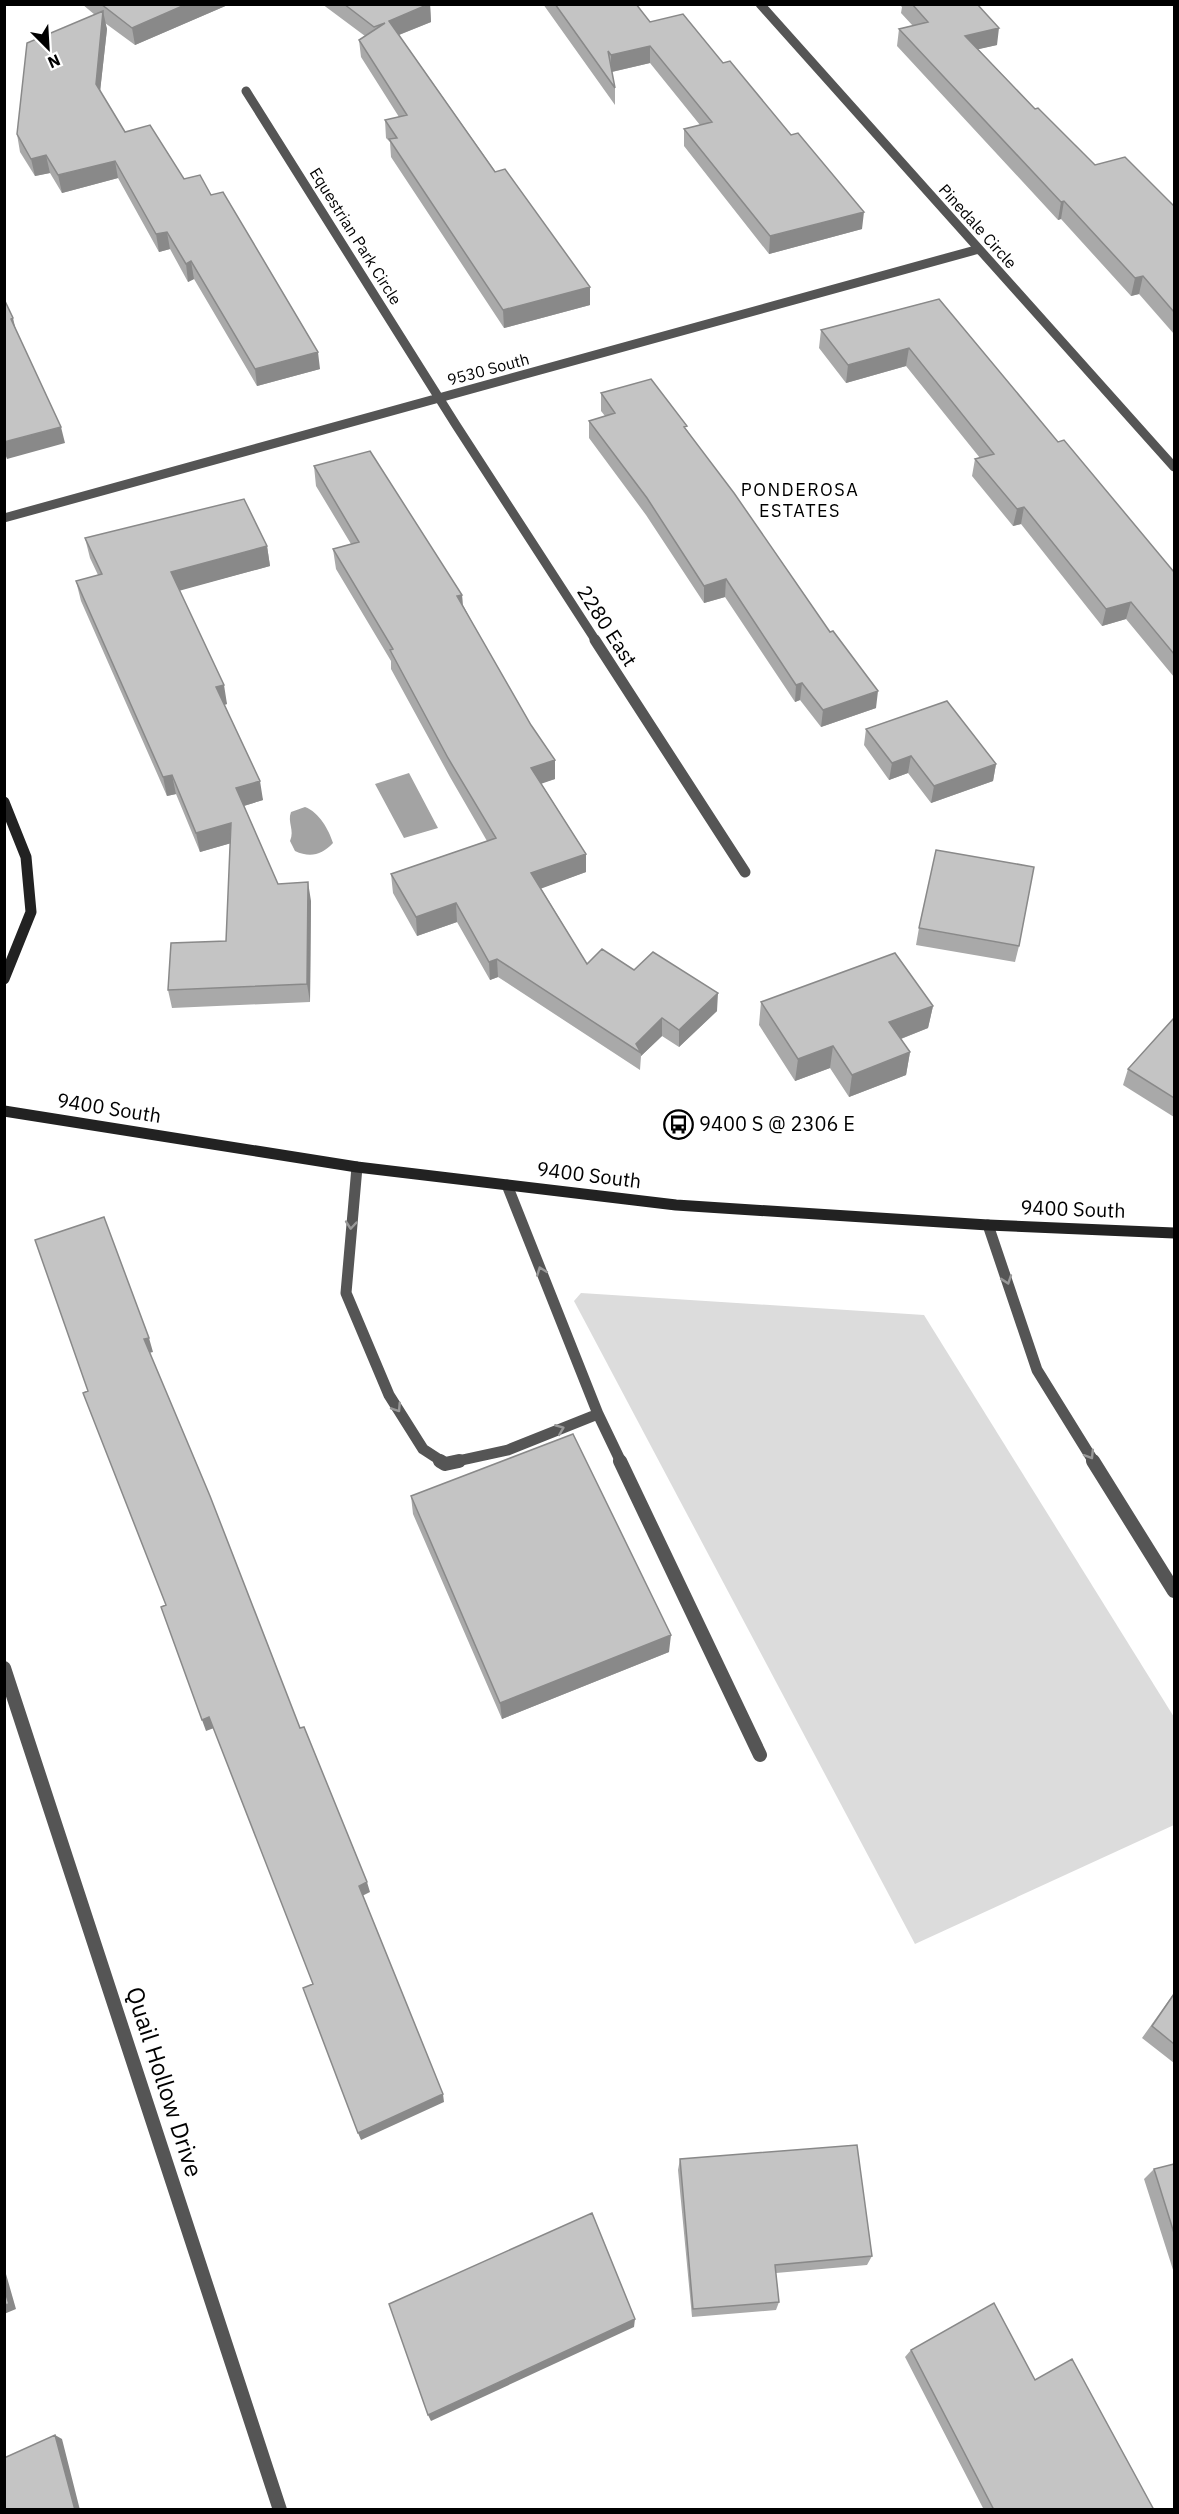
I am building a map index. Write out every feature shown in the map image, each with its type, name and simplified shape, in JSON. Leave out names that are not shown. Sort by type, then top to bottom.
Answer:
[{"type":"main road","points":[[4,802],[26,857],[31,912],[4,979]]},
{"type":"main road","name":"9400 South","points":[[4,1111],[357,1167],[676,1205],[988,1225],[1174,1233]]},
{"type":"street","name":"Pinedale Circle","points":[[760,4],[1174,467]]},
{"type":"street","name":"Equestrian Park Circle","points":[[246,91],[440,398]]},
{"type":"street","name":"9530 South","points":[[4,518],[979,249]]},
{"type":"street","name":"2280 East","points":[[440,398],[744,872]]},
{"type":"street","points":[[357,1167],[346,1293],[389,1395],[423,1449],[445,1464],[508,1450],[598,1414]]},
{"type":"street","points":[[507,1185],[598,1414],[760,1755]]},
{"type":"street","points":[[988,1225],[1037,1370],[1174,1591]]},
{"type":"street","name":"Quail Hollow Drive","points":[[4,1668],[280,2510]]},
{"type":"shaded area","points":[[409,773],[438,828],[404,838],[375,784]]},
{"type":"shaded area","points":[[305,807],[323,822],[333,843],[325,850],[311,855],[295,851],[290,841],[291,812]]},
{"type":"shaded area","points":[[581,1293],[924,1315],[1174,1717],[1174,1825],[915,1944],[574,1301]]},
{"type":"building","points":[[101,4],[187,4],[132,28]]},
{"type":"building","points":[[344,4],[429,4],[389,21],[495,172],[505,169],[590,287],[503,310],[389,139],[397,138],[385,120],[407,115],[359,40],[385,23],[374,27]]},
{"type":"building","points":[[555,4],[636,4],[650,22],[683,14],[723,63],[730,61],[791,135],[798,133],[864,212],[770,236],[684,129],[712,122],[650,46],[611,55],[608,51],[615,88]]},
{"type":"building","points":[[912,4],[977,4],[999,28],[965,36],[1035,109],[1038,108],[1095,165],[1125,157],[1174,206],[1174,312],[1143,276],[1135,278],[1064,201],[1061,202],[899,29],[928,22]]},
{"type":"building","points":[[103,11],[96,84],[125,132],[150,125],[184,179],[200,175],[211,195],[223,192],[318,352],[255,369],[191,261],[186,264],[167,232],[156,234],[115,161],[58,175],[46,155],[31,159],[17,134],[27,43]]},
{"type":"building","points":[[4,299],[61,427],[4,442]]},
{"type":"building","points":[[939,299],[1058,442],[1064,440],[1174,572],[1174,654],[1131,602],[1106,609],[1024,507],[1017,509],[975,459],[994,454],[909,348],[848,365],[821,330]]},
{"type":"building","points":[[651,379],[687,426],[684,427],[734,493],[830,632],[833,631],[878,691],[823,710],[802,683],[796,685],[726,579],[704,586],[647,498],[589,421],[615,413],[601,393]]},
{"type":"building","points":[[370,451],[462,595],[457,596],[531,725],[555,760],[531,768],[586,854],[531,873],[587,964],[602,949],[634,970],[653,952],[718,993],[679,1030],[662,1018],[636,1044],[641,1053],[497,959],[489,962],[456,903],[416,917],[391,874],[496,838],[448,758],[390,650],[393,649],[333,549],[359,542],[314,466]]},
{"type":"building","points":[[244,499],[267,546],[171,572],[224,685],[216,687],[260,781],[236,788],[278,884],[308,882],[307,984],[168,990],[171,943],[226,941],[231,823],[196,833],[172,775],[163,777],[76,581],[102,574],[85,538]]},
{"type":"building","points":[[947,701],[996,764],[934,786],[911,756],[892,763],[866,729]]},
{"type":"building","points":[[936,850],[1034,867],[1019,946],[919,928]]},
{"type":"building","points":[[895,953],[933,1006],[889,1022],[910,1052],[852,1075],[833,1046],[798,1059],[761,1002]]},
{"type":"building","points":[[1174,1018],[1174,1098],[1128,1069]]},
{"type":"building","points":[[104,1217],[149,1338],[144,1339],[210,1496],[300,1728],[304,1727],[367,1882],[359,1886],[443,2094],[358,2133],[303,1988],[313,1984],[209,1717],[202,1720],[161,1607],[166,1605],[83,1393],[88,1391],[35,1240]]},
{"type":"building","points":[[573,1434],[671,1635],[500,1703],[411,1496]]},
{"type":"building","points":[[1174,1994],[1174,2044],[1152,2026]]},
{"type":"building","points":[[857,2145],[872,2256],[775,2265],[779,2302],[693,2309],[680,2159]]},
{"type":"building","points":[[1174,2164],[1174,2233],[1154,2169]]},
{"type":"building","points":[[592,2213],[635,2319],[428,2415],[389,2304]]},
{"type":"building","points":[[4,2288],[9,2304],[4,2305]]},
{"type":"building","points":[[994,2303],[1035,2380],[1072,2359],[1154,2510],[994,2510],[911,2350]]},
{"type":"building","points":[[55,2435],[75,2510],[4,2510],[4,2458]]},
{"type":"place","name":"9400 S @ 2306 E","points":[[678,1124]]},
{"type":"district","name":"PONDEROSA ESTATES","points":[[800,500]]}]
